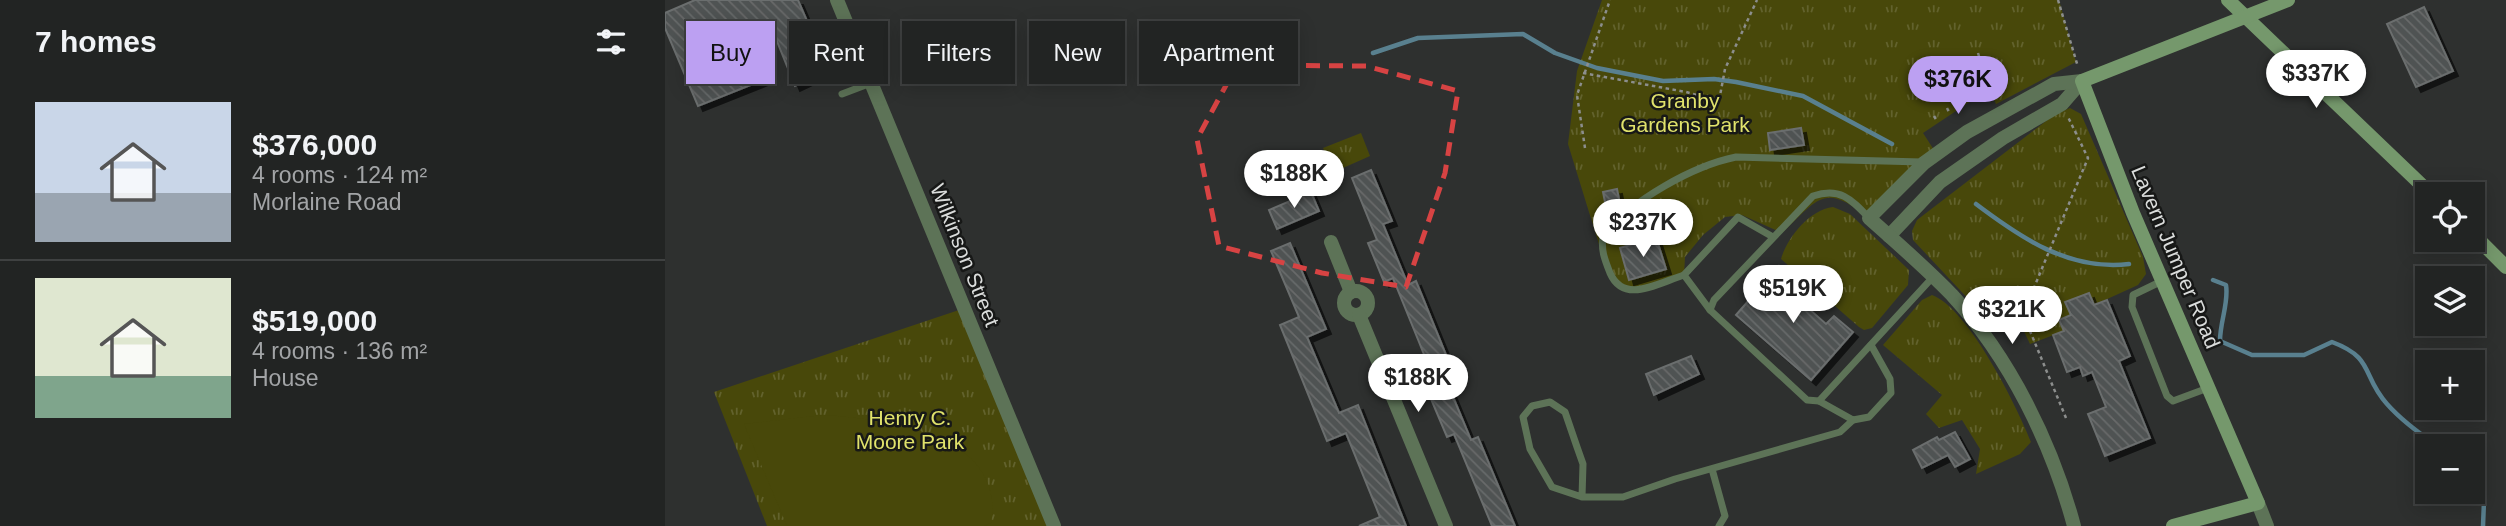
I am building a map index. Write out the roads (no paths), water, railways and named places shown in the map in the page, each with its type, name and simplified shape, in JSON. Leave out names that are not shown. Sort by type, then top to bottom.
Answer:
[{"type":"street","name":"Wilkinson Street","points":[[837,0],[846,21]]},
{"type":"street","points":[[2228,0],[2418,182]]},
{"type":"street","points":[[2074,526],[2052,460],[2005,368],[1971,318],[1933,277],[1869,218],[1924,163],[1967,132],[2054,84],[2082,81],[2288,0]]},
{"type":"street","points":[[1889,236],[1940,182],[2003,138],[2062,104],[2082,81]]},
{"type":"street","name":"Lavern Jumper Road","points":[[2082,81],[2133,213],[2267,526]]},
{"type":"street","name":"Wilkinson Street","points":[[871,84],[1054,526]]},
{"type":"street","points":[[1331,242],[1351,292],[1363,293],[1367,300],[1366,310],[1359,315],[1445,526]]},
{"type":"street","points":[[2485,246],[2506,267]]},
{"type":"street","points":[[2173,526],[2258,503]]},
{"type":"lane","points":[[842,94],[868,84]]},
{"type":"lane","points":[[1773,237],[1738,217],[1684,275],[1631,292],[1621,289],[1614,282],[1601,251],[1603,235],[1627,212],[1711,162],[1736,157],[1924,163]]},
{"type":"lane","points":[[1710,310],[1714,300],[1813,196],[1825,192],[1847,195],[1869,218]]},
{"type":"lane","points":[[1684,275],[1710,310],[1807,400],[1819,401],[1853,420]]},
{"type":"lane","points":[[1819,401],[1933,277]]},
{"type":"lane","points":[[2162,281],[2133,295],[2132,307],[2167,396],[2173,401],[2208,388]]},
{"type":"lane","points":[[1581,497],[1583,464],[1565,412],[1550,402],[1532,405],[1523,417],[1530,449],[1539,469],[1552,487],[1581,497],[1623,497],[1840,432],[1853,420],[1868,417],[1892,393],[1890,379],[1871,345]]},
{"type":"lane","points":[[1712,469],[1725,516],[1720,526]]},
{"type":"waterway","points":[[1373,53],[1418,38],[1523,34],[1555,53],[1597,68],[1663,81],[1714,79],[1803,96],[1892,144]]},
{"type":"waterway","points":[[1976,204],[2028,240],[2066,257],[2107,265],[2129,264]]},
{"type":"waterway","points":[[2213,280],[2226,285],[2220,341],[2252,355],[2304,355],[2332,342],[2346,348],[2361,361],[2379,394],[2421,434]]},
{"type":"waterway","points":[[2483,526],[2484,504]]},
{"type":"park label","name":"Granby Gardens Park","points":[[1685,112]]},
{"type":"park label","name":"Henry C. Moore Park","points":[[910,429]]}]
